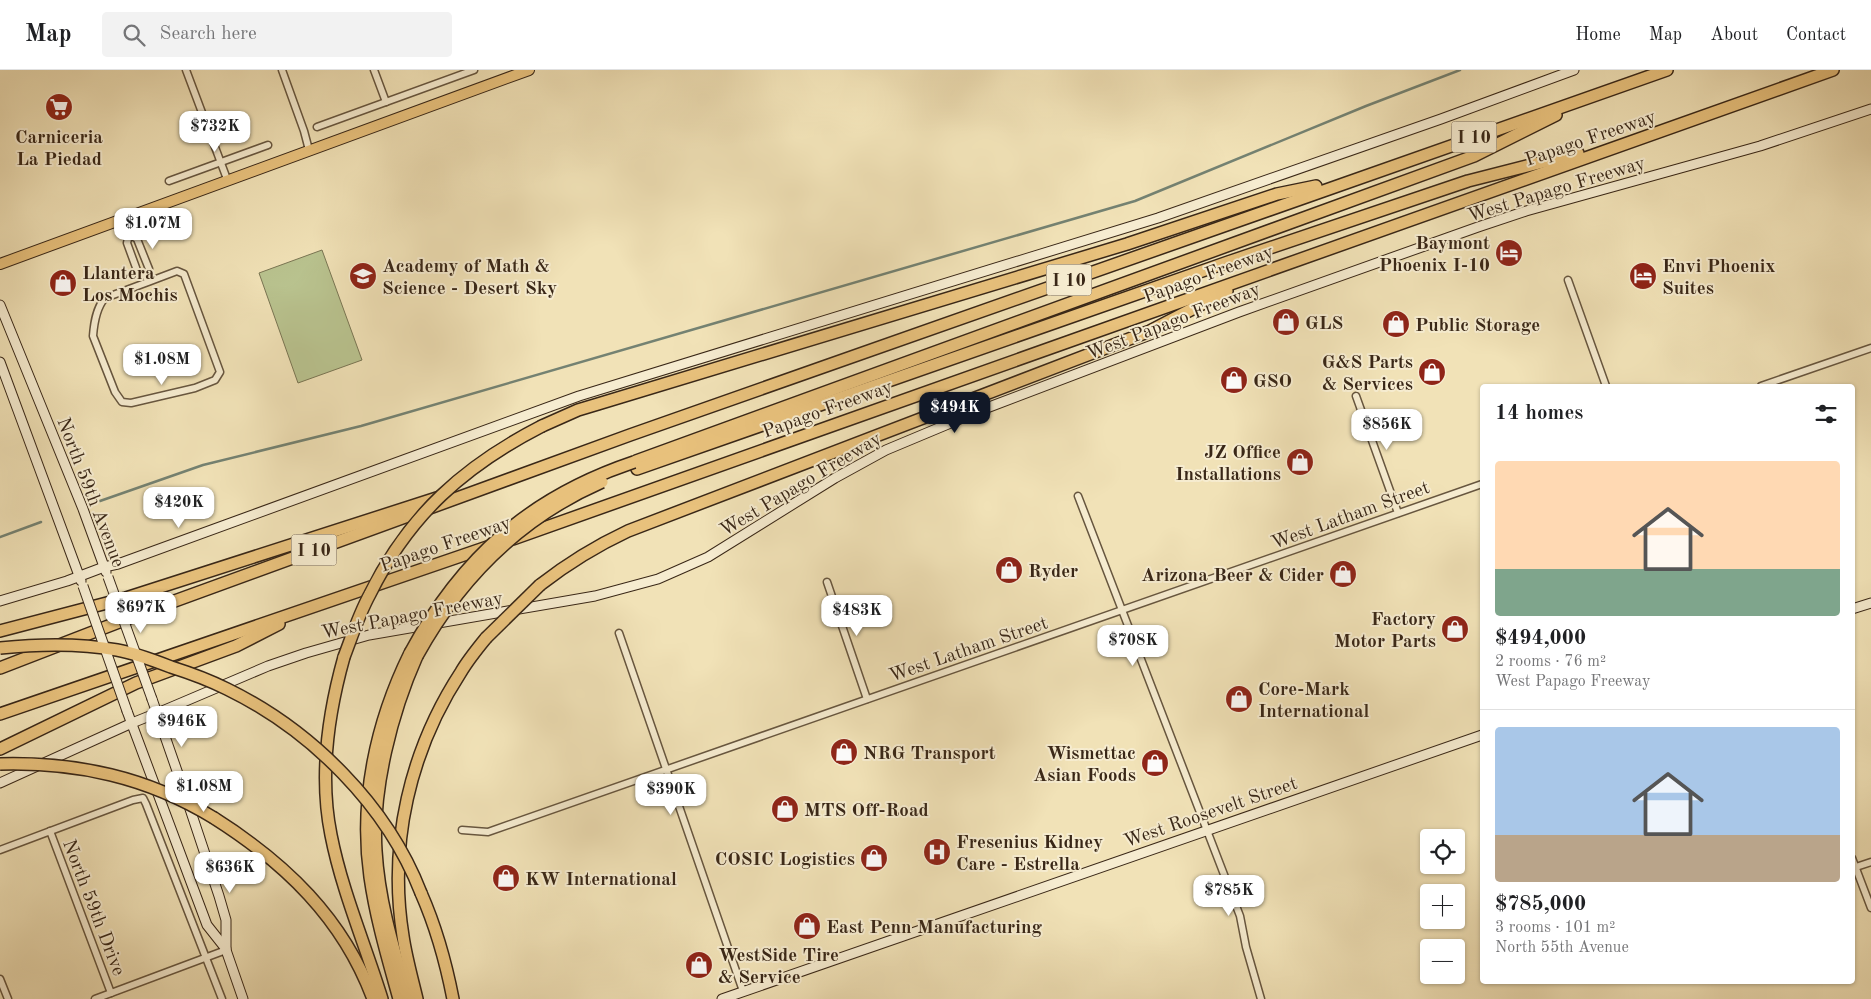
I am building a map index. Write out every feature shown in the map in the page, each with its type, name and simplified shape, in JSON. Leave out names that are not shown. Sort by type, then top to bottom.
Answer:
[{"type":"highway","name":"Papago Freeway","points":[[0,668],[150,610],[630,435],[1666,70]]},
{"type":"highway","name":"Papago Freeway","points":[[0,714],[537,530],[1833,70]]},
{"type":"highway","points":[[399,999],[374,902],[368,860],[368,783],[377,741],[392,692],[413,654],[473,574],[521,530],[586,489],[635,465],[1474,156],[1596,95]]},
{"type":"highway","points":[[635,465],[1459,184],[1648,136]]},
{"type":"highway","points":[[382,999],[338,864],[331,833],[326,767],[334,695],[344,657],[368,595],[386,563],[439,496],[465,474],[492,454],[542,426],[578,410],[1127,244],[1277,194],[1352,180]]},
{"type":"highway","points":[[418,999],[403,936],[398,857],[414,773],[428,735],[461,671],[486,638],[540,585],[566,565],[628,531],[1150,331],[1262,272]]},
{"type":"highway","points":[[0,631],[126,598],[630,435]]},
{"type":"highway","points":[[0,749],[127,687],[236,646],[321,604]]},
{"type":"highway","points":[[0,648],[64,645],[117,650],[141,656],[204,678],[228,689],[298,733],[329,760],[358,790],[376,813],[400,850],[416,878],[430,914],[444,958],[453,999]]},
{"type":"highway","points":[[408,999],[383,904],[376,851],[376,827],[380,784],[389,742],[413,654]]},
{"type":"highway","points":[[0,764],[42,764],[83,769],[111,775],[166,792],[214,818],[266,854],[313,899],[351,951],[373,999]]},
{"type":"main road","points":[[0,264],[227,179],[529,70]]},
{"type":"main road","points":[[0,601],[118,564],[579,396],[1158,218],[1441,119],[1574,70]]},
{"type":"main road","name":"West Papago Freeway","points":[[0,783],[132,723],[268,666],[338,643],[400,630],[595,596],[658,579],[708,556],[835,478],[886,450],[984,409],[1239,312],[1478,227],[1535,208],[1760,146],[1871,109]]},
{"type":"main road","name":"North 59th Avenue","points":[[0,305],[76,492],[157,713],[226,920],[226,950]]},
{"type":"main road","name":"North 59th Avenue","points":[[0,362],[161,805],[207,924],[226,950],[243,999]]},
{"type":"main road","points":[[1855,608],[1871,603]]},
{"type":"main road","name":"West Roosevelt Street","points":[[722,999],[1480,735]]},
{"type":"street","points":[[186,70],[227,179]]},
{"type":"street","points":[[282,70],[309,150]]},
{"type":"street","points":[[374,70],[386,102]]},
{"type":"street","points":[[317,127],[474,70]]},
{"type":"street","points":[[169,181],[268,145]]},
{"type":"street","points":[[123,218],[129,234],[127,243],[138,273],[147,279],[177,271],[184,274],[220,372],[215,380],[195,388],[141,402],[122,402],[115,392],[93,336],[93,328],[100,304],[105,298],[147,279]]},
{"type":"street","points":[[129,234],[137,238],[149,269],[147,279]]},
{"type":"street","points":[[1568,280],[1605,384]]},
{"type":"street","points":[[1767,384],[1871,348]]},
{"type":"street","points":[[1356,396],[1398,513]]},
{"type":"street","name":"West Latham Street","points":[[462,830],[488,832],[1480,485]]},
{"type":"street","points":[[1078,496],[1240,916],[1246,947],[1261,999]]},
{"type":"street","points":[[827,582],[868,699]]},
{"type":"street","points":[[619,633],[743,991]]},
{"type":"street","points":[[0,850],[133,800],[143,798],[222,999]]},
{"type":"street","name":"North 59th Drive","points":[[50,831],[111,993]]},
{"type":"street","points":[[1871,862],[1856,867],[1871,908]]},
{"type":"street","points":[[95,999],[226,950]]},
{"type":"street","points":[[0,979],[8,999]]},
{"type":"green space","points":[[322,250],[362,360],[298,383],[259,273]]},
{"type":"waterway","points":[[100,501],[203,465],[361,426],[1135,201],[1366,106],[1460,70]]},
{"type":"waterway","points":[[0,537],[41,522]]},
{"type":"place","name":"Carniceria La Piedad","points":[[59,107]]},
{"type":"place","name":"Baymont Phoenix I-10","points":[[1509,253]]},
{"type":"place","name":"Academy of Math & Science - Desert Sky","points":[[363,276]]},
{"type":"place","name":"Envi Phoenix Suites","points":[[1643,276]]},
{"type":"place","name":"Llantera Los Mochis","points":[[63,283]]},
{"type":"place","name":"GLS","points":[[1286,322]]},
{"type":"place","name":"Public Storage","points":[[1396,324]]},
{"type":"place","name":"G&S Parts & Services","points":[[1432,372]]},
{"type":"place","name":"GSO","points":[[1234,380]]},
{"type":"place","name":"JZ Office Installations","points":[[1300,462]]},
{"type":"place","name":"Ryder","points":[[1009,570]]},
{"type":"place","name":"Arizona Beer & Cider","points":[[1343,574]]},
{"type":"place","name":"Factory Motor Parts","points":[[1455,629]]},
{"type":"place","name":"Core-Mark International","points":[[1239,699]]},
{"type":"place","name":"NRG Transport","points":[[844,752]]},
{"type":"place","name":"Wismettac Asian Foods","points":[[1155,763]]},
{"type":"place","name":"MTS Off-Road","points":[[785,809]]},
{"type":"place","name":"Fresenius Kidney Care - Estrella","points":[[937,852]]},
{"type":"place","name":"COSIC Logistics","points":[[874,858]]},
{"type":"place","name":"KW International","points":[[506,878]]},
{"type":"place","name":"East Penn Manufacturing","points":[[807,926]]},
{"type":"place","name":"WestSide Tire & Service","points":[[699,965]]}]
